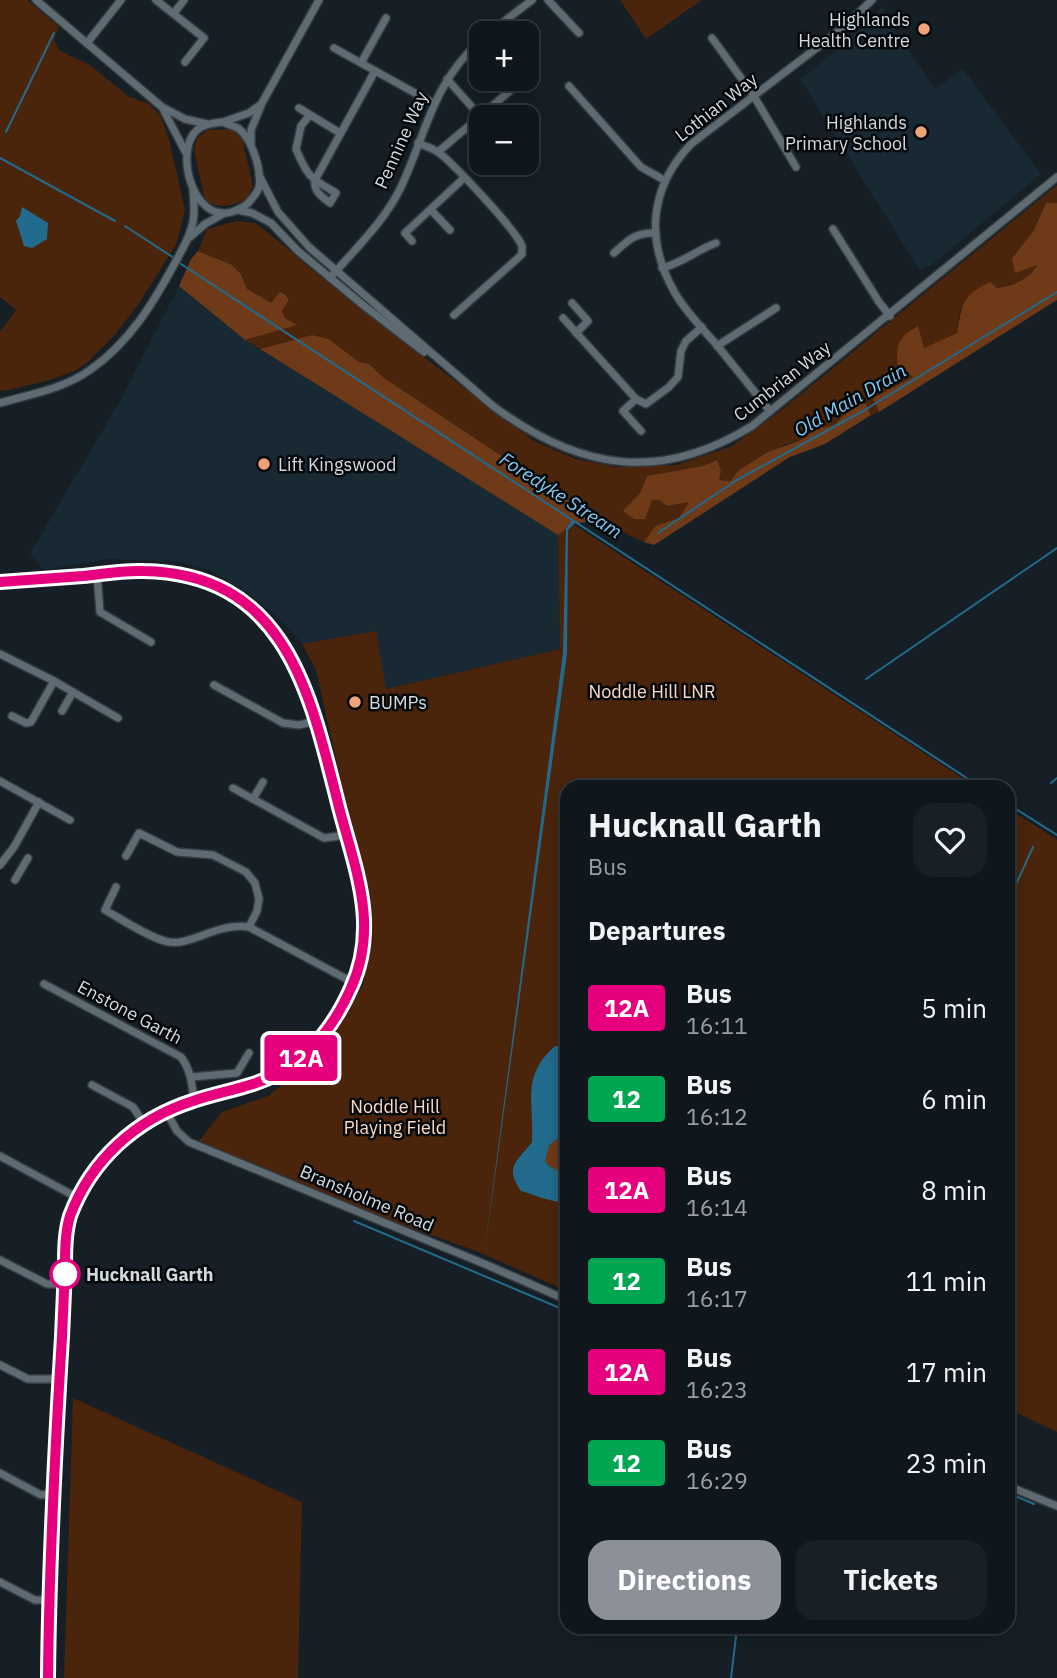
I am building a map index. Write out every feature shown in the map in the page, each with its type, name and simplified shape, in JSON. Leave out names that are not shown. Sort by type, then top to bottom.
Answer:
[{"type":"street","points":[[36,0],[162,107],[185,120],[208,124],[223,122],[249,113],[262,103]]},
{"type":"street","points":[[87,43],[121,0]]},
{"type":"street","points":[[156,0],[204,38],[185,62]]},
{"type":"street","points":[[174,13],[184,0]]},
{"type":"street","points":[[189,237],[205,224],[247,205],[258,189],[259,175],[251,145],[251,130],[262,103],[319,0]]},
{"type":"street","points":[[516,0],[522,8]]},
{"type":"street","points":[[506,21],[532,0]]},
{"type":"street","points":[[548,0],[579,33]]},
{"type":"street","name":"Lothian Way","points":[[770,411],[676,295],[663,268],[656,233],[664,180],[691,144],[844,27],[872,0]]},
{"type":"street","points":[[361,63],[386,18]]},
{"type":"street","points":[[712,38],[754,97],[796,167]]},
{"type":"street","points":[[334,48],[433,103]]},
{"type":"street","name":"Pennine Way","points":[[330,278],[383,216],[399,191],[433,103],[447,79],[469,54]]},
{"type":"street","points":[[309,116],[301,126],[296,149],[309,177],[315,180],[375,71]]},
{"type":"street","name":"Pennine Way","points":[[447,79],[470,105]]},
{"type":"street","points":[[569,86],[641,167],[664,180]]},
{"type":"street","points":[[493,105],[510,91]]},
{"type":"street","points":[[0,400],[48,390],[90,370],[137,325],[173,266],[189,237],[195,210],[186,154],[162,107]]},
{"type":"street","points":[[299,108],[340,133]]},
{"type":"street","points":[[223,122],[238,129],[251,145]]},
{"type":"street","points":[[186,154],[196,131],[208,124]]},
{"type":"street","points":[[438,152],[469,125]]},
{"type":"street","points":[[418,143],[438,152],[449,161],[515,234],[523,250],[518,258],[454,315]]},
{"type":"street","name":"Cumbrian Way","points":[[259,175],[278,212],[309,247],[453,373]]},
{"type":"street","name":"Cumbrian Way","points":[[237,210],[252,213],[271,223],[330,278],[524,429],[562,448],[594,459],[631,463],[696,454],[725,443],[890,316],[1057,177]]},
{"type":"street","points":[[412,241],[405,233],[464,178]]},
{"type":"street","points":[[193,190],[203,206],[224,214]]},
{"type":"street","points":[[431,210],[450,230]]},
{"type":"street","points":[[833,229],[890,316]]},
{"type":"street","points":[[614,253],[633,236],[656,233]]},
{"type":"street","points":[[663,268],[676,265],[704,247],[716,243]]},
{"type":"street","points":[[572,303],[588,321],[576,333]]},
{"type":"street","points":[[717,346],[776,308]]},
{"type":"street","points":[[563,318],[636,400],[646,404],[678,377],[681,351],[686,341],[702,327]]},
{"type":"street","points":[[636,400],[622,411],[641,431]]},
{"type":"street","points":[[0,583],[141,570],[163,572],[190,577],[215,586],[233,596],[271,626],[295,662],[312,702],[363,894],[364,938],[361,962],[341,1010],[326,1032],[299,1059],[262,1081],[194,1100],[143,1122],[121,1139],[91,1175],[69,1220],[55,1425],[47,1678]]},
{"type":"street","points":[[97,574],[100,612],[151,642]]},
{"type":"street","points":[[0,654],[118,718]]},
{"type":"street","points":[[12,716],[26,723],[31,722],[54,681]]},
{"type":"street","points":[[214,685],[283,723],[299,725],[316,721]]},
{"type":"street","points":[[62,711],[73,692]]},
{"type":"street","points":[[0,781],[70,820]]},
{"type":"street","points":[[253,799],[263,782]]},
{"type":"street","points":[[233,788],[324,838],[346,835]]},
{"type":"street","points":[[21,869],[3,862],[15,847],[38,802]]},
{"type":"street","points":[[126,856],[139,833],[177,852],[213,855],[244,871],[255,883],[259,899],[257,911],[249,927]]},
{"type":"street","points":[[15,880],[27,858]]},
{"type":"street","points":[[116,887],[105,910],[167,942],[176,942],[226,926],[249,927],[354,983]]},
{"type":"street","name":"Enstone Garth","points":[[44,984],[181,1057],[187,1064],[191,1077]]},
{"type":"street","points":[[194,1100],[191,1077],[237,1073],[249,1053]]},
{"type":"street","points":[[93,1085],[133,1107],[143,1122]]},
{"type":"street","name":"Bransholme Road","points":[[166,1111],[177,1131],[189,1142],[560,1297]]},
{"type":"street","points":[[0,1156],[78,1198]]},
{"type":"street","points":[[0,1260],[47,1284],[64,1284]]},
{"type":"street","points":[[0,1365],[28,1379],[59,1379]]},
{"type":"street","points":[[0,1473],[41,1495],[54,1493]]},
{"type":"street","points":[[1015,1489],[1057,1507]]},
{"type":"street","points":[[0,1582],[35,1600],[50,1600]]},
{"type":"shaded area","name":"Highlands Primary School","points":[[882,7],[896,33],[935,89],[963,69],[1041,174],[933,264],[920,270],[800,79],[839,49]]},
{"type":"shaded area","points":[[1046,203],[1057,203],[1057,300],[879,412],[873,398],[913,377],[898,366],[898,347],[906,334],[918,326],[924,348],[957,333],[962,308],[969,296],[990,282],[997,288],[1015,283],[1034,270],[1037,265],[1015,273],[1012,258],[1034,230]]},
{"type":"shaded area","points":[[198,251],[232,265],[241,274],[247,289],[271,303],[280,292],[285,294],[289,300],[282,311],[285,318],[297,325],[245,340],[179,286],[191,259]]},
{"type":"shaded area","name":"Lift Kingswood","points":[[179,286],[245,340],[558,535],[560,649],[385,689],[376,631],[302,644],[282,621],[251,595],[209,570],[180,562],[109,559],[44,570],[30,554],[124,394]]},
{"type":"shaded area","points":[[312,335],[329,339],[359,362],[369,364],[384,378],[598,520],[573,524],[558,535],[260,349]]},
{"type":"shaded area","points":[[861,404],[866,404],[871,415],[825,444],[790,457],[654,545],[644,542],[655,526],[679,518],[689,502],[667,506],[659,500],[652,500],[645,519],[634,519],[623,511],[640,493],[647,476],[703,466],[717,460],[721,471],[719,480],[730,481],[739,470],[768,452],[801,440],[816,429],[834,425]]},
{"type":"shaded area","points":[[560,1137],[560,1172],[545,1161],[549,1146]]},
{"type":"green space","points":[[0,0],[27,0],[59,27],[54,40],[59,50],[90,65],[128,96],[149,104],[160,115],[169,139],[185,210],[176,245],[140,302],[114,336],[75,371],[5,391],[0,390],[0,332],[16,310],[0,297]]},
{"type":"green space","points":[[620,0],[702,0],[646,39]]},
{"type":"green space","points":[[228,129],[242,139],[253,186],[246,200],[221,206],[205,201],[194,150],[197,138],[208,130]]},
{"type":"green space","points":[[1057,185],[1057,203],[1046,203],[1034,230],[1012,258],[1038,264],[1033,271],[1024,280],[991,292],[960,311],[957,333],[924,348],[913,377],[873,398],[879,412],[871,415],[870,410],[840,418],[834,425],[816,429],[801,440],[784,445],[739,470],[730,481],[719,480],[717,460],[703,466],[647,476],[635,500],[659,500],[667,506],[690,501],[679,518],[655,526],[644,542],[598,520],[384,378],[369,364],[359,362],[329,339],[312,335],[260,349],[245,340],[296,325],[285,318],[282,311],[289,300],[286,294],[280,292],[271,304],[247,289],[241,274],[232,265],[198,251],[207,229],[236,221],[256,223],[353,303],[534,441],[575,459],[617,467],[676,465],[732,446],[784,408]]},
{"type":"green space","points":[[573,524],[965,780],[560,780],[560,1288],[476,1251],[234,1165],[194,1147],[222,1112],[268,1096],[308,1064],[336,1031],[363,985],[373,937],[368,892],[316,670],[302,644],[376,631],[386,689],[560,649],[558,535]]},
{"type":"green space","points":[[1015,813],[1057,840],[1057,1432],[1015,1412]]},
{"type":"green space","points":[[73,1398],[302,1502],[298,1678],[64,1678]]},
{"type":"water","points":[[22,207],[48,223],[47,239],[32,248],[24,246],[16,221]]},
{"type":"water","points":[[572,520],[576,522],[568,530],[567,654],[483,1263],[563,653],[566,529]]},
{"type":"water","points":[[555,1046],[560,1047],[560,1137],[549,1146],[545,1161],[560,1172],[560,1202],[521,1191],[513,1176],[514,1165],[532,1142],[533,1079],[544,1057]]},
{"type":"waterway","points":[[6,132],[54,33]]},
{"type":"waterway","name":"Foredyke Stream","points":[[0,158],[115,221]]},
{"type":"waterway","name":"Foredyke Stream","points":[[125,226],[174,258]]},
{"type":"waterway","name":"Foredyke Stream","points":[[178,262],[970,780]]},
{"type":"waterway","name":"Old Main Drain","points":[[658,533],[737,480],[863,411],[1057,292]]},
{"type":"waterway","points":[[866,679],[1057,548]]},
{"type":"waterway","points":[[1051,783],[1057,778]]},
{"type":"waterway","name":"Foredyke Stream","points":[[1015,808],[1057,835]]},
{"type":"waterway","points":[[1015,887],[1033,847]]},
{"type":"waterway","points":[[354,1221],[560,1308]]},
{"type":"waterway","points":[[1015,1496],[1034,1504]]},
{"type":"waterway","points":[[731,1678],[736,1634]]},
{"type":"bus line","name":"12A","points":[[0,582],[141,570],[163,572],[190,577],[215,586],[252,609],[271,626],[295,662],[312,702],[363,894],[364,938],[361,962],[341,1010],[326,1032],[282,1072],[230,1092],[194,1100],[143,1122],[121,1139],[91,1175],[69,1220],[55,1425],[48,1678]]},
{"type":"place","name":"Highlands Health Centre","points":[[924,29]]},
{"type":"place","name":"Highlands Primary School","points":[[921,132]]},
{"type":"place","name":"Lift Kingswood","points":[[264,464]]},
{"type":"place","name":"BUMPs","points":[[355,702]]},
{"type":"place","name":"Hucknall Garth","points":[[65,1274]]},
{"type":"park label","name":"Noddle Hill LNR","points":[[652,691]]},
{"type":"park label","name":"Noddle Hill Playing Field","points":[[395,1116]]}]
